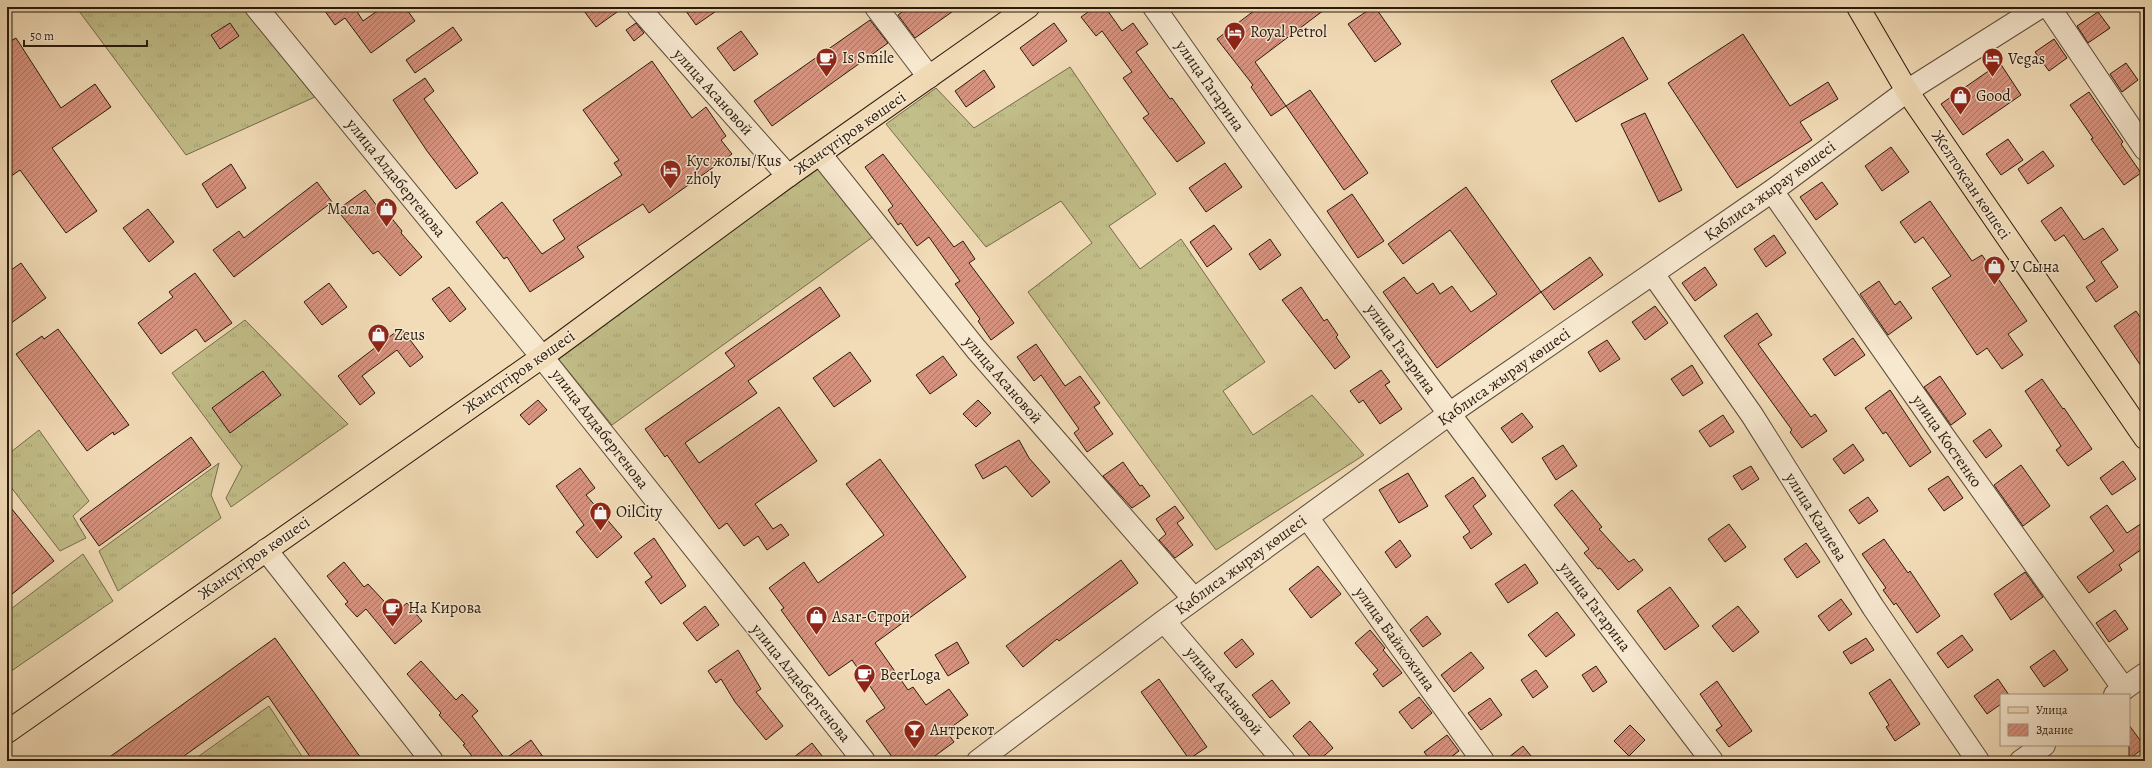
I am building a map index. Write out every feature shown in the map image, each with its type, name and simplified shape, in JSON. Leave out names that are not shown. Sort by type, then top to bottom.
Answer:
[{"type":"main road","name":"Жансүгіров көшесі","points":[[7,732],[542,357],[788,176],[1028,7]]},
{"type":"main road","name":"Желтоқсан көшесі","points":[[1858,7],[1907,92],[2145,438]]},
{"type":"street","name":"улица Алдабергенова","points":[[256,7],[542,357],[864,761]]},
{"type":"street","name":"улица Асановой","points":[[638,7],[788,176]]},
{"type":"street","points":[[876,7],[929,77]]},
{"type":"street","name":"улица Гагарина","points":[[1154,7],[1218,99],[1449,414],[1712,761]]},
{"type":"street","name":"Қаблиса жырау көшесі","points":[[978,761],[1164,621],[1449,414],[1772,191],[1907,92],[2040,7]]},
{"type":"street","points":[[2049,7],[2145,149]]},
{"type":"street","name":"улица Асановой","points":[[820,154],[976,349],[1194,599]]},
{"type":"street","name":"улица Костенко","points":[[1772,191],[1937,427],[2119,692]]},
{"type":"street","name":"улица Калиева","points":[[1653,274],[1752,415],[1873,607],[1978,761]]},
{"type":"street","name":"улица Байкожина","points":[[1307,517],[1483,761]]},
{"type":"street","points":[[266,550],[432,761]]},
{"type":"street","name":"улица Асановой","points":[[1164,621],[1284,761]]},
{"type":"street","points":[[2119,692],[2145,674]]},
{"type":"street","points":[[2021,761],[2043,746]]},
{"type":"green space","points":[[76,7],[242,7],[315,97],[186,155]]},
{"type":"green space","points":[[1070,67],[1156,194],[1109,226],[1140,269],[1181,239],[1265,362],[1223,391],[1253,435],[1312,395],[1364,455],[1216,550],[1028,292],[1092,243],[1061,201],[986,247],[886,124],[936,88],[974,128]]},
{"type":"green space","points":[[819,166],[877,234],[612,425],[557,357]]},
{"type":"green space","points":[[245,320],[348,424],[231,507],[226,498],[242,467],[172,373]]},
{"type":"green space","points":[[39,430],[89,501],[73,516],[86,538],[60,551],[7,482],[7,455]]},
{"type":"green space","points":[[219,463],[211,495],[221,518],[118,591],[99,551]]},
{"type":"green space","points":[[83,554],[113,601],[7,674],[7,612]]},
{"type":"green space","points":[[269,706],[305,761],[192,761]]},
{"type":"building","points":[[322,7],[360,7],[356,10],[363,21],[383,7],[405,7],[415,21],[371,53],[345,18],[335,25]]},
{"type":"building","points":[[581,7],[624,7],[596,27]]},
{"type":"building","points":[[683,7],[722,7],[696,25]]},
{"type":"building","points":[[909,7],[959,7],[915,38],[898,15]]},
{"type":"building","points":[[1095,7],[1105,7],[1122,31],[1133,23],[1148,44],[1136,52],[1170,99],[1172,98],[1205,143],[1177,162],[1143,118],[1149,114],[1123,78],[1132,72],[1102,31],[1096,36],[1081,17]]},
{"type":"building","points":[[1259,7],[1328,7],[1255,62],[1286,106],[1271,116],[1251,87],[1253,85],[1217,39]]},
{"type":"building","points":[[1375,7],[1401,44],[1375,62],[1348,24]]},
{"type":"building","points":[[2098,12],[2110,28],[2088,43],[2077,26]]},
{"type":"building","points":[[870,20],[888,43],[772,126],[754,101]]},
{"type":"building","points":[[230,23],[239,36],[220,49],[211,35]]},
{"type":"building","points":[[636,23],[644,33],[634,41],[626,30]]},
{"type":"building","points":[[1054,23],[1067,41],[1033,66],[1020,48]]},
{"type":"building","points":[[453,27],[462,40],[415,73],[406,60]]},
{"type":"building","points":[[741,31],[758,54],[734,71],[717,48]]},
{"type":"building","points":[[1743,34],[1790,106],[1828,82],[1838,99],[1800,122],[1812,140],[1737,188],[1668,83]]},
{"type":"building","points":[[1623,37],[1648,79],[1576,122],[1551,81]]},
{"type":"building","points":[[16,38],[61,108],[95,84],[111,107],[52,148],[97,211],[66,233],[20,170],[7,179],[7,43]]},
{"type":"building","points":[[2054,39],[2067,58],[2049,71],[2035,52]]},
{"type":"building","points":[[652,61],[692,118],[706,107],[726,136],[721,140],[732,154],[649,213],[643,204],[577,247],[584,257],[530,292],[507,257],[504,259],[476,222],[502,202],[542,254],[565,239],[553,220],[622,175],[614,163],[619,160],[583,110]]},
{"type":"building","points":[[2000,63],[2021,95],[1963,135],[1941,104]]},
{"type":"building","points":[[2126,63],[2138,80],[2122,92],[2110,74]]},
{"type":"building","points":[[984,70],[995,87],[966,107],[955,91]]},
{"type":"building","points":[[425,78],[434,91],[424,99],[478,173],[456,189],[427,151],[393,100]]},
{"type":"building","points":[[1310,90],[1368,173],[1344,190],[1286,106]]},
{"type":"building","points":[[2089,92],[2123,142],[2121,144],[2141,173],[2124,185],[2091,139],[2093,138],[2070,105]]},
{"type":"building","points":[[1645,113],[1682,190],[1659,202],[1621,124]]},
{"type":"building","points":[[2008,139],[2023,160],[2001,175],[1986,154]]},
{"type":"building","points":[[1891,147],[1909,172],[1882,191],[1865,166]]},
{"type":"building","points":[[2043,151],[2054,166],[2028,184],[2018,169]]},
{"type":"building","points":[[883,154],[954,247],[963,241],[975,259],[969,263],[1014,323],[991,340],[978,321],[980,319],[955,284],[960,281],[929,237],[917,246],[901,223],[898,225],[888,210],[893,206],[865,167]]},
{"type":"building","points":[[1225,163],[1242,187],[1206,212],[1189,188]]},
{"type":"building","points":[[231,164],[246,188],[217,208],[202,184]]},
{"type":"building","points":[[317,182],[332,202],[234,277],[213,250],[239,231],[244,238]]},
{"type":"building","points":[[1822,182],[1838,204],[1816,220],[1800,197]]},
{"type":"building","points":[[1466,187],[1541,292],[1437,368],[1383,292],[1404,277],[1417,294],[1433,283],[1440,294],[1452,286],[1471,312],[1497,294],[1450,230],[1403,264],[1388,244]]},
{"type":"building","points":[[365,190],[386,218],[389,215],[402,231],[401,233],[422,257],[400,276],[378,251],[373,254],[337,210]]},
{"type":"building","points":[[1352,194],[1384,241],[1358,258],[1327,211]]},
{"type":"building","points":[[1930,201],[1972,261],[1982,255],[2027,321],[2008,334],[2023,355],[2002,369],[1987,348],[1977,355],[1932,288],[1951,276],[1923,237],[1915,243],[1900,222]]},
{"type":"building","points":[[2061,207],[2084,240],[2103,228],[2118,250],[2101,262],[2118,287],[2096,302],[2086,287],[2095,281],[2064,235],[2055,241],[2041,221]]},
{"type":"building","points":[[148,209],[174,242],[149,262],[123,228]]},
{"type":"building","points":[[1214,225],[1232,249],[1207,267],[1190,242]]},
{"type":"building","points":[[1774,235],[1786,253],[1766,267],[1754,249]]},
{"type":"building","points":[[1270,239],[1281,255],[1260,270],[1249,254]]},
{"type":"building","points":[[1590,257],[1603,275],[1554,310],[1541,292]]},
{"type":"building","points":[[21,263],[46,298],[7,326],[7,273]]},
{"type":"building","points":[[1705,267],[1717,285],[1695,301],[1682,283]]},
{"type":"building","points":[[195,273],[232,323],[205,342],[196,329],[161,354],[138,323],[173,297],[169,292]]},
{"type":"building","points":[[1879,281],[1895,305],[1900,301],[1912,318],[1888,335],[1860,294]]},
{"type":"building","points":[[329,283],[347,307],[322,325],[304,302]]},
{"type":"building","points":[[449,287],[466,309],[450,322],[432,299]]},
{"type":"building","points":[[820,287],[840,316],[748,381],[757,393],[685,443],[699,463],[779,407],[817,461],[755,504],[773,529],[781,524],[789,535],[767,550],[758,536],[744,546],[727,523],[719,529],[667,455],[665,457],[645,429],[735,366],[725,353]]},
{"type":"building","points":[[1301,287],[1324,321],[1327,319],[1338,335],[1336,337],[1350,357],[1335,369],[1282,300]]},
{"type":"building","points":[[1655,306],[1668,323],[1645,340],[1632,322]]},
{"type":"building","points":[[2136,311],[2145,324],[2145,372],[2114,326]]},
{"type":"building","points":[[1757,313],[1772,335],[1758,344],[1811,417],[1815,414],[1827,431],[1802,448],[1790,432],[1792,430],[1724,336]]},
{"type":"building","points":[[401,328],[423,357],[410,367],[397,350],[362,376],[375,393],[360,405],[338,376]]},
{"type":"building","points":[[58,329],[129,425],[114,435],[113,432],[87,451],[16,354],[42,336],[44,339]]},
{"type":"building","points":[[1853,338],[1865,355],[1835,376],[1823,359]]},
{"type":"building","points":[[1607,340],[1620,359],[1600,372],[1588,352]]},
{"type":"building","points":[[1036,344],[1065,386],[1080,376],[1100,403],[1094,407],[1113,434],[1087,452],[1074,433],[1079,429],[1041,375],[1034,381],[1017,357]]},
{"type":"building","points":[[850,352],[871,381],[834,407],[813,378]]},
{"type":"building","points":[[943,356],[957,375],[930,394],[916,375]]},
{"type":"building","points":[[1692,365],[1703,383],[1683,396],[1671,379]]},
{"type":"building","points":[[1381,370],[1390,382],[1385,385],[1402,409],[1380,424],[1363,400],[1359,403],[1350,391]]},
{"type":"building","points":[[263,371],[281,395],[230,433],[212,408]]},
{"type":"building","points":[[1940,376],[1966,414],[1951,425],[1924,387]]},
{"type":"building","points":[[2042,379],[2092,449],[2068,466],[2056,450],[2061,446],[2025,391]]},
{"type":"building","points":[[1890,390],[1931,452],[1910,467],[1886,432],[1883,434],[1865,408]]},
{"type":"building","points":[[538,400],[547,410],[529,425],[520,415]]},
{"type":"building","points":[[978,400],[991,413],[976,427],[963,414]]},
{"type":"building","points":[[1522,413],[1533,427],[1512,443],[1501,428]]},
{"type":"building","points":[[1723,415],[1734,432],[1710,447],[1699,431]]},
{"type":"building","points":[[1990,429],[2002,446],[1986,458],[1973,441]]},
{"type":"building","points":[[191,437],[211,465],[99,546],[80,519]]},
{"type":"building","points":[[1019,440],[1029,458],[1050,482],[1032,497],[1006,466],[983,479],[975,465]]},
{"type":"building","points":[[1853,444],[1864,460],[1844,474],[1833,459]]},
{"type":"building","points":[[1563,445],[1577,466],[1556,480],[1542,458]]},
{"type":"building","points":[[880,459],[966,577],[875,643],[908,690],[913,687],[926,705],[949,689],[968,715],[946,731],[954,742],[928,761],[895,761],[866,721],[885,708],[852,660],[829,676],[781,610],[784,608],[769,588],[804,562],[818,583],[884,535],[846,484]]},
{"type":"building","points":[[2123,461],[2136,479],[2112,495],[2100,478]]},
{"type":"building","points":[[1123,462],[1140,486],[1142,485],[1150,496],[1132,508],[1103,476]]},
{"type":"building","points":[[2021,465],[2050,506],[2023,526],[1994,485]]},
{"type":"building","points":[[1751,466],[1759,479],[1742,490],[1733,476]]},
{"type":"building","points":[[580,468],[595,488],[586,495],[622,537],[597,558],[576,532],[584,525],[556,486]]},
{"type":"building","points":[[1408,473],[1428,506],[1399,523],[1379,490]]},
{"type":"building","points":[[1948,476],[1963,498],[1944,511],[1928,489]]},
{"type":"building","points":[[1473,477],[1486,496],[1473,506],[1492,534],[1471,549],[1463,537],[1470,532],[1445,496]]},
{"type":"building","points":[[1572,490],[1602,527],[1599,529],[1629,562],[1634,559],[1643,570],[1618,590],[1600,568],[1598,569],[1584,553],[1589,549],[1554,505]]},
{"type":"building","points":[[1868,497],[1878,511],[1859,524],[1849,510]]},
{"type":"building","points":[[7,503],[54,561],[7,598]]},
{"type":"building","points":[[2107,505],[2127,533],[2145,521],[2145,547],[2119,565],[2122,570],[2089,593],[2077,577],[2114,551],[2090,517]]},
{"type":"building","points":[[1175,506],[1184,518],[1177,523],[1193,545],[1175,558],[1159,540],[1166,534],[1156,519]]},
{"type":"building","points":[[1729,524],[1746,547],[1725,562],[1708,539]]},
{"type":"building","points":[[654,538],[686,586],[661,604],[645,582],[652,577],[634,553]]},
{"type":"building","points":[[1884,539],[1908,573],[1910,571],[1940,616],[1917,633],[1896,603],[1894,605],[1883,590],[1886,588],[1862,554]]},
{"type":"building","points":[[1400,540],[1411,556],[1396,568],[1385,552]]},
{"type":"building","points":[[1806,543],[1820,562],[1797,578],[1784,559]]},
{"type":"building","points":[[1121,560],[1138,583],[1059,641],[1057,639],[1023,667],[1006,646]]},
{"type":"building","points":[[344,562],[364,587],[368,584],[395,613],[407,603],[422,621],[395,644],[366,609],[357,617],[345,604],[348,602],[327,576]]},
{"type":"building","points":[[1525,564],[1538,583],[1508,603],[1495,584]]},
{"type":"building","points":[[1318,566],[1341,594],[1311,618],[1289,589]]},
{"type":"building","points":[[2025,572],[2043,597],[2011,620],[1994,594]]},
{"type":"building","points":[[1670,587],[1699,626],[1665,650],[1637,611]]},
{"type":"building","points":[[1841,599],[1852,614],[1829,631],[1818,616]]},
{"type":"building","points":[[705,606],[719,625],[697,641],[683,623]]},
{"type":"building","points":[[1738,606],[1759,632],[1733,652],[1712,626]]},
{"type":"building","points":[[2115,610],[2128,629],[2109,642],[2096,623]]},
{"type":"building","points":[[1557,612],[1575,635],[1546,657],[1528,635]]},
{"type":"building","points":[[1427,616],[1441,634],[1423,647],[1410,630]]},
{"type":"building","points":[[1370,630],[1385,648],[1383,650],[1402,673],[1383,687],[1373,674],[1378,670],[1355,643]]},
{"type":"building","points":[[1962,635],[1973,650],[1948,668],[1937,653]]},
{"type":"building","points":[[275,638],[363,761],[313,761],[268,696],[177,761],[104,761]]},
{"type":"building","points":[[1866,638],[1874,650],[1851,664],[1843,652]]},
{"type":"building","points":[[1242,639],[1254,654],[1236,668],[1224,653]]},
{"type":"building","points":[[957,642],[969,663],[948,676],[935,655]]},
{"type":"building","points":[[738,650],[761,689],[756,692],[783,726],[766,740],[735,702],[721,679],[716,683],[708,671]]},
{"type":"building","points":[[2054,650],[2068,670],[2044,687],[2030,667]]},
{"type":"building","points":[[1471,652],[1484,668],[1454,692],[1441,675]]},
{"type":"building","points":[[421,661],[456,700],[462,694],[478,711],[472,716],[505,759],[531,740],[546,761],[476,761],[463,745],[465,744],[439,715],[441,713],[407,674]]},
{"type":"building","points":[[1596,666],[1607,682],[1593,692],[1582,675]]},
{"type":"building","points":[[1536,670],[1548,687],[1533,698],[1521,680]]},
{"type":"building","points":[[1159,679],[1207,747],[1189,759],[1141,692]]},
{"type":"building","points":[[1890,679],[1920,724],[1895,741],[1886,727],[1889,725],[1869,693]]},
{"type":"building","points":[[1998,679],[2008,694],[2000,694],[2000,705],[1987,714],[1974,696]]},
{"type":"building","points":[[1272,680],[1290,703],[1270,718],[1252,695]]},
{"type":"building","points":[[1717,681],[1752,731],[1729,747],[1716,730],[1722,726],[1700,694]]},
{"type":"building","points":[[1419,697],[1432,713],[1412,729],[1399,712]]},
{"type":"building","points":[[1490,698],[1502,715],[1481,730],[1468,713]]},
{"type":"building","points":[[1310,721],[1333,748],[1318,761],[1314,761],[1293,736]]},
{"type":"building","points":[[1630,725],[1645,740],[1629,756],[1614,741]]},
{"type":"building","points":[[2130,726],[2145,747],[2129,759],[2130,746]]},
{"type":"building","points":[[1447,735],[1459,751],[1446,761],[1431,761],[1424,752]]},
{"type":"building","points":[[812,743],[826,761],[789,761]]},
{"type":"building","points":[[1523,746],[1535,761],[1504,761]]},
{"type":"place","name":"Royal Petrol","points":[[1235,52]]},
{"type":"place","name":"Is Smile","points":[[827,78]]},
{"type":"place","name":"Vegas","points":[[1993,78]]},
{"type":"place","name":"Good","points":[[1961,116]]},
{"type":"place","name":"Кус жолы/Kus zholy","points":[[670,190]]},
{"type":"place","name":"Масла","points":[[386,228]]},
{"type":"place","name":"У Сына","points":[[1995,286]]},
{"type":"place","name":"Zeus","points":[[379,354]]},
{"type":"place","name":"OilCity","points":[[600,532]]},
{"type":"place","name":"На Кирова","points":[[392,628]]},
{"type":"place","name":"Asar-Строй","points":[[817,636]]},
{"type":"place","name":"BeerLoga","points":[[864,694]]},
{"type":"place","name":"Антрекот","points":[[915,750]]}]
